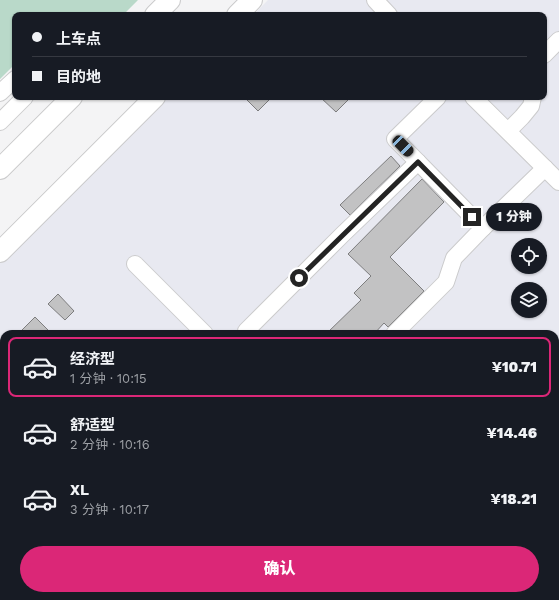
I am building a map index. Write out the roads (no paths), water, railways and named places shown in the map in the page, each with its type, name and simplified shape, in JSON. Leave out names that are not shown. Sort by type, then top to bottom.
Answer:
[{"type":"main road","points":[[158,12],[170,0]]},
{"type":"main road","points":[[239,12],[252,0]]},
{"type":"main road","points":[[0,169],[69,100]]},
{"type":"main road","points":[[0,252],[152,100]]},
{"type":"street","points":[[375,0],[386,12]]},
{"type":"street","points":[[547,52],[559,40]]},
{"type":"street","points":[[0,93],[12,81]]},
{"type":"street","points":[[0,122],[22,100]]},
{"type":"street","points":[[435,100],[395,139],[483,228]]},
{"type":"street","points":[[477,100],[559,182]]},
{"type":"street","points":[[508,131],[522,117],[530,106],[532,100]]},
{"type":"street","points":[[247,330],[418,162]]},
{"type":"street","points":[[398,330],[446,282],[454,258],[545,168]]},
{"type":"street","points":[[135,264],[202,330]]}]
